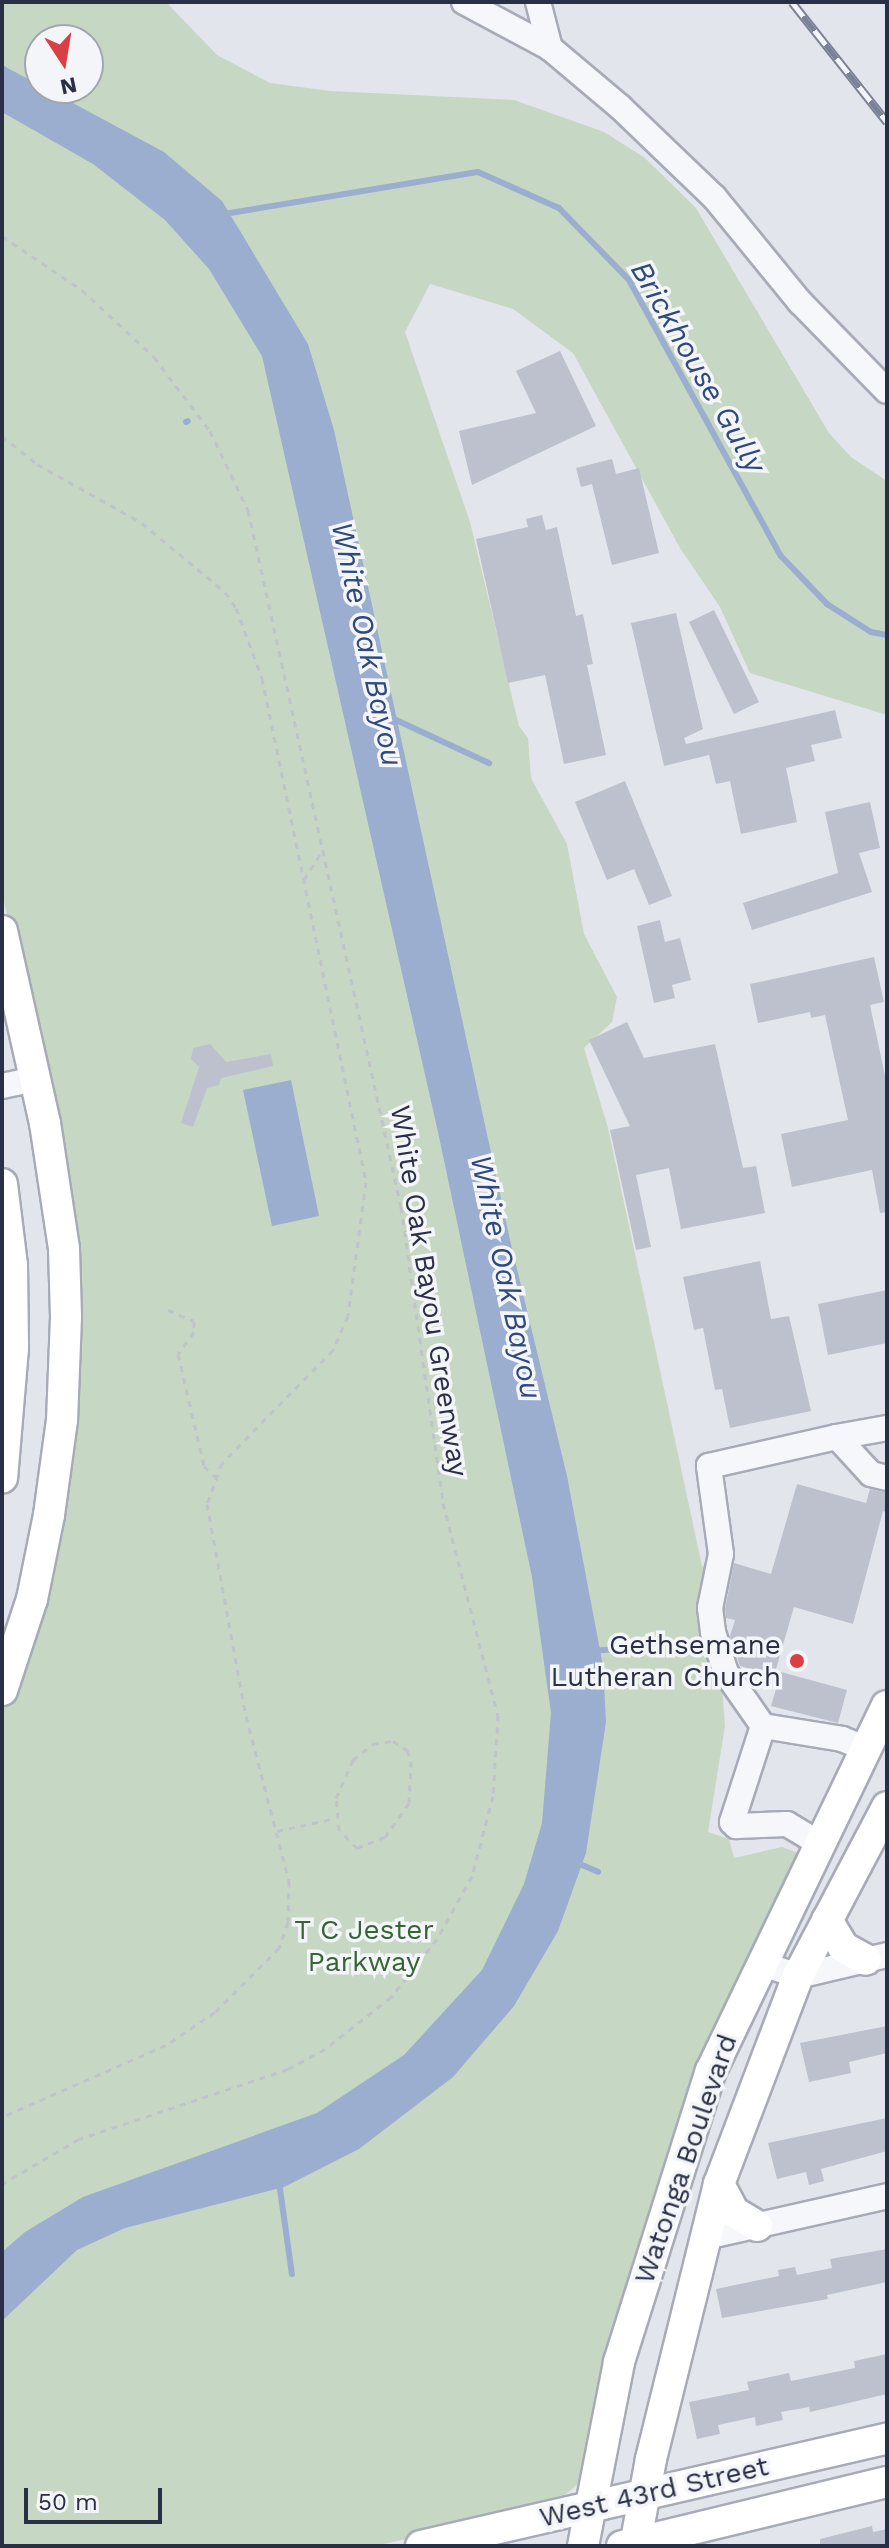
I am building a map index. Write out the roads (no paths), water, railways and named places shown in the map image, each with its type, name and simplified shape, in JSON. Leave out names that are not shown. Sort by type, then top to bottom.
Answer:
[{"type":"main road","points":[[2,931],[35,1079],[64,1249],[62,1420],[32,1599],[4,1682]]},
{"type":"main road","points":[[2,1184],[12,1265],[2,1478]]},
{"type":"main road","name":"Watonga Boulevard","points":[[583,2546],[619,2362],[659,2224],[711,2071],[760,1963],[887,1706]]},
{"type":"main road","name":"Watonga Boulevard","points":[[631,2545],[719,2184],[798,1976],[887,1807]]},
{"type":"main road","points":[[827,1920],[843,1947],[876,1958]]},
{"type":"main road","points":[[719,2184],[734,2212],[757,2226]]},
{"type":"main road","name":"West 43rd Street","points":[[421,2546],[887,2438]]},
{"type":"main road","name":"West 43rd Street","points":[[631,2545],[887,2482]]},
{"type":"street","points":[[464,2],[550,48],[620,107],[714,197],[800,302],[887,391]]},
{"type":"street","points":[[538,2],[550,48]]},
{"type":"street","points":[[2,1086],[35,1079]]},
{"type":"street","points":[[867,1749],[842,1739],[763,1726],[726,1673],[713,1632],[710,1608],[721,1554],[709,1466],[887,1428]]},
{"type":"street","points":[[837,1437],[871,1474],[887,1478]]},
{"type":"street","points":[[763,1726],[732,1822],[736,1826],[787,1824],[819,1843]]},
{"type":"street","points":[[760,1963],[798,1976],[876,1958]]},
{"type":"street","points":[[707,2232],[757,2226],[887,2196]]},
{"type":"water","name":"White Oak Bayou","points":[[2,65],[24,77],[24,104],[75,104],[164,152],[222,201],[308,344],[334,430],[510,1240],[567,1476],[603,1666],[606,1722],[586,1853],[558,1931],[514,2006],[453,2077],[359,2149],[284,2187],[125,2228],[77,2250],[2,2321],[2,2252],[25,2232],[83,2197],[317,2113],[404,2055],[482,1970],[524,1884],[542,1823],[551,1713],[532,1577],[438,1132],[262,356],[209,269],[165,220],[93,164],[2,112]]},
{"type":"water","points":[[291,1080],[319,1216],[272,1226],[243,1090]]},
{"type":"waterway","name":"Brickhouse Gully","points":[[224,214],[478,172],[559,208],[629,280],[781,556],[827,604],[871,632],[887,635]]},
{"type":"waterway","name":"White Oak Bayou","points":[[394,719],[489,763]]},
{"type":"waterway","points":[[592,1651],[616,1649]]},
{"type":"waterway","points":[[575,1862],[598,1872]]},
{"type":"waterway","points":[[279,2182],[292,2274]]},
{"type":"railway","points":[[792,2],[887,122]]},
{"type":"place","name":"Gethsemane Lutheran Church","points":[[797,1661]]},
{"type":"park label","name":"T C Jester Parkway","points":[[364,1946]]}]
